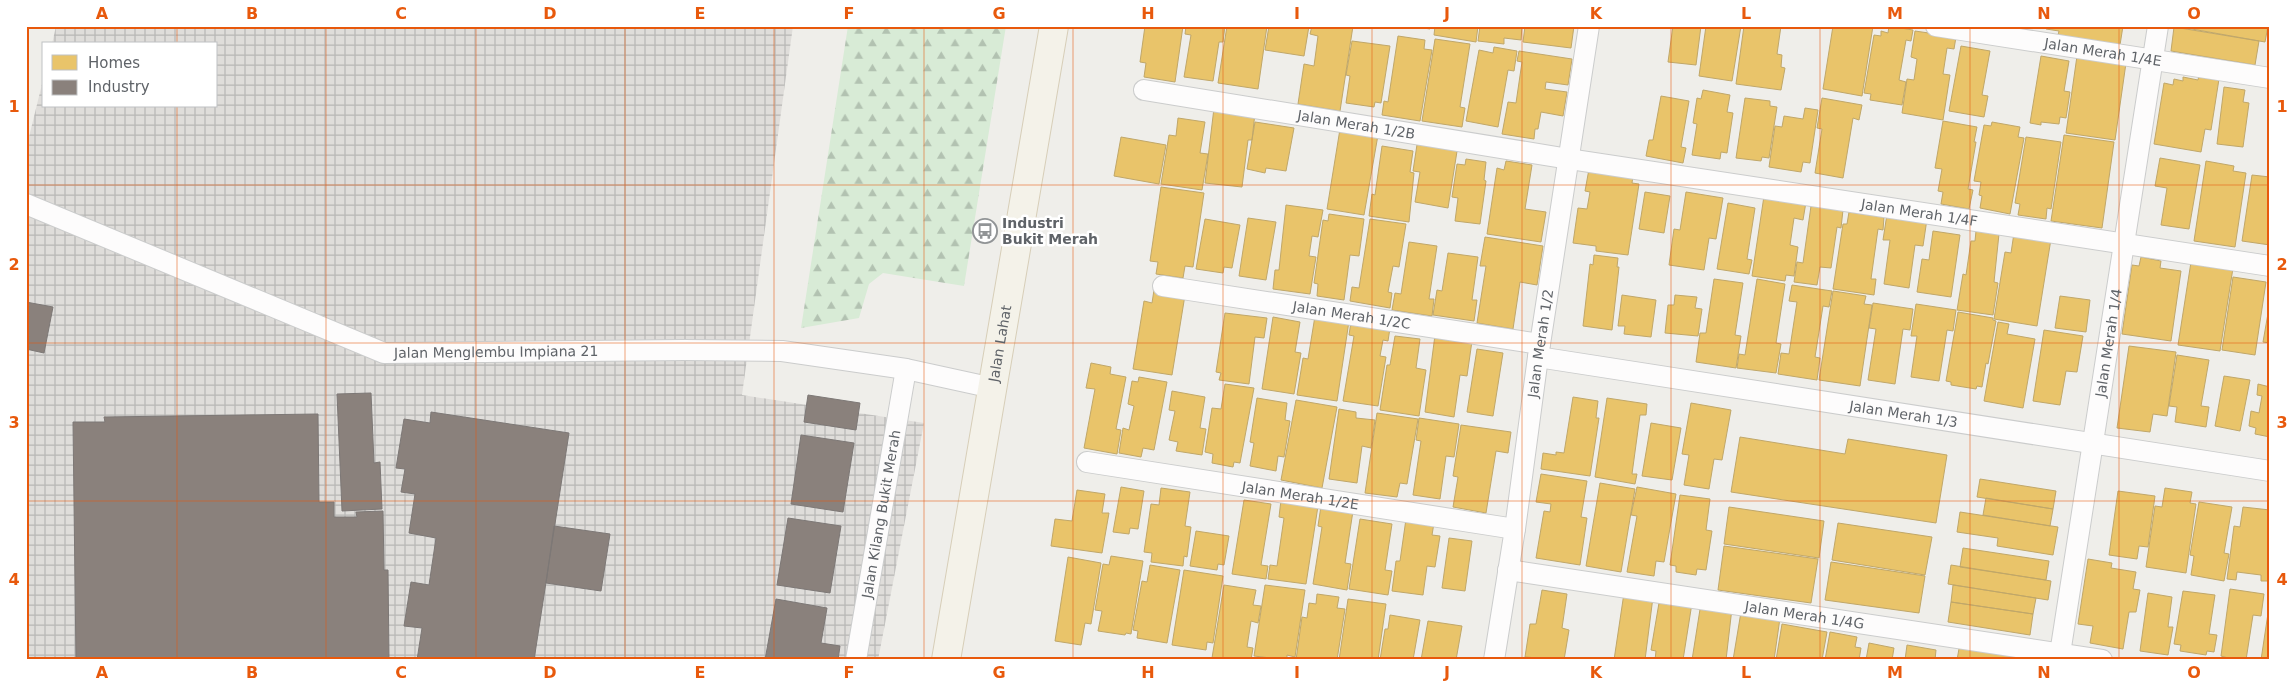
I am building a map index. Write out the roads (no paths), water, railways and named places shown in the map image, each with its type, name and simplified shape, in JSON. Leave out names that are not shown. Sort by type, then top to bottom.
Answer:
[{"type":"main road","name":"Jalan Lahat","points":[[946,660],[994,388],[1054,26]]},
{"type":"street","name":"Jalan Merah 1/2","points":[[1494,660],[1515,529],[1539,350],[1590,26]]},
{"type":"street","name":"Jalan Merah 1/4E","points":[[1936,26],[2270,78]]},
{"type":"street","name":"Jalan Merah 1/4","points":[[2060,657],[2158,26]]},
{"type":"street","name":"Jalan Merah 1/2B","points":[[1144,90],[1568,159]]},
{"type":"street","name":"Jalan Merah 1/4F","points":[[1568,159],[2270,266]]},
{"type":"street","name":"Jalan Menglembu Impiana 21","points":[[26,204],[384,353],[684,350],[782,352],[906,370],[994,388]]},
{"type":"street","name":"Jalan Merah 1/2C","points":[[1163,286],[1539,350]]},
{"type":"street","name":"Jalan Merah 1/3","points":[[1539,350],[2093,444],[2270,471]]},
{"type":"street","name":"Jalan Kilang Bukit Merah","points":[[856,660],[906,370]]},
{"type":"street","name":"Jalan Merah 1/2E","points":[[1087,462],[1515,529]]},
{"type":"street","name":"Jalan Merah 1/4G","points":[[1508,570],[2060,657],[2102,660]]},
{"type":"place","name":"Industri Bukit Merah","points":[[985,231]]}]
